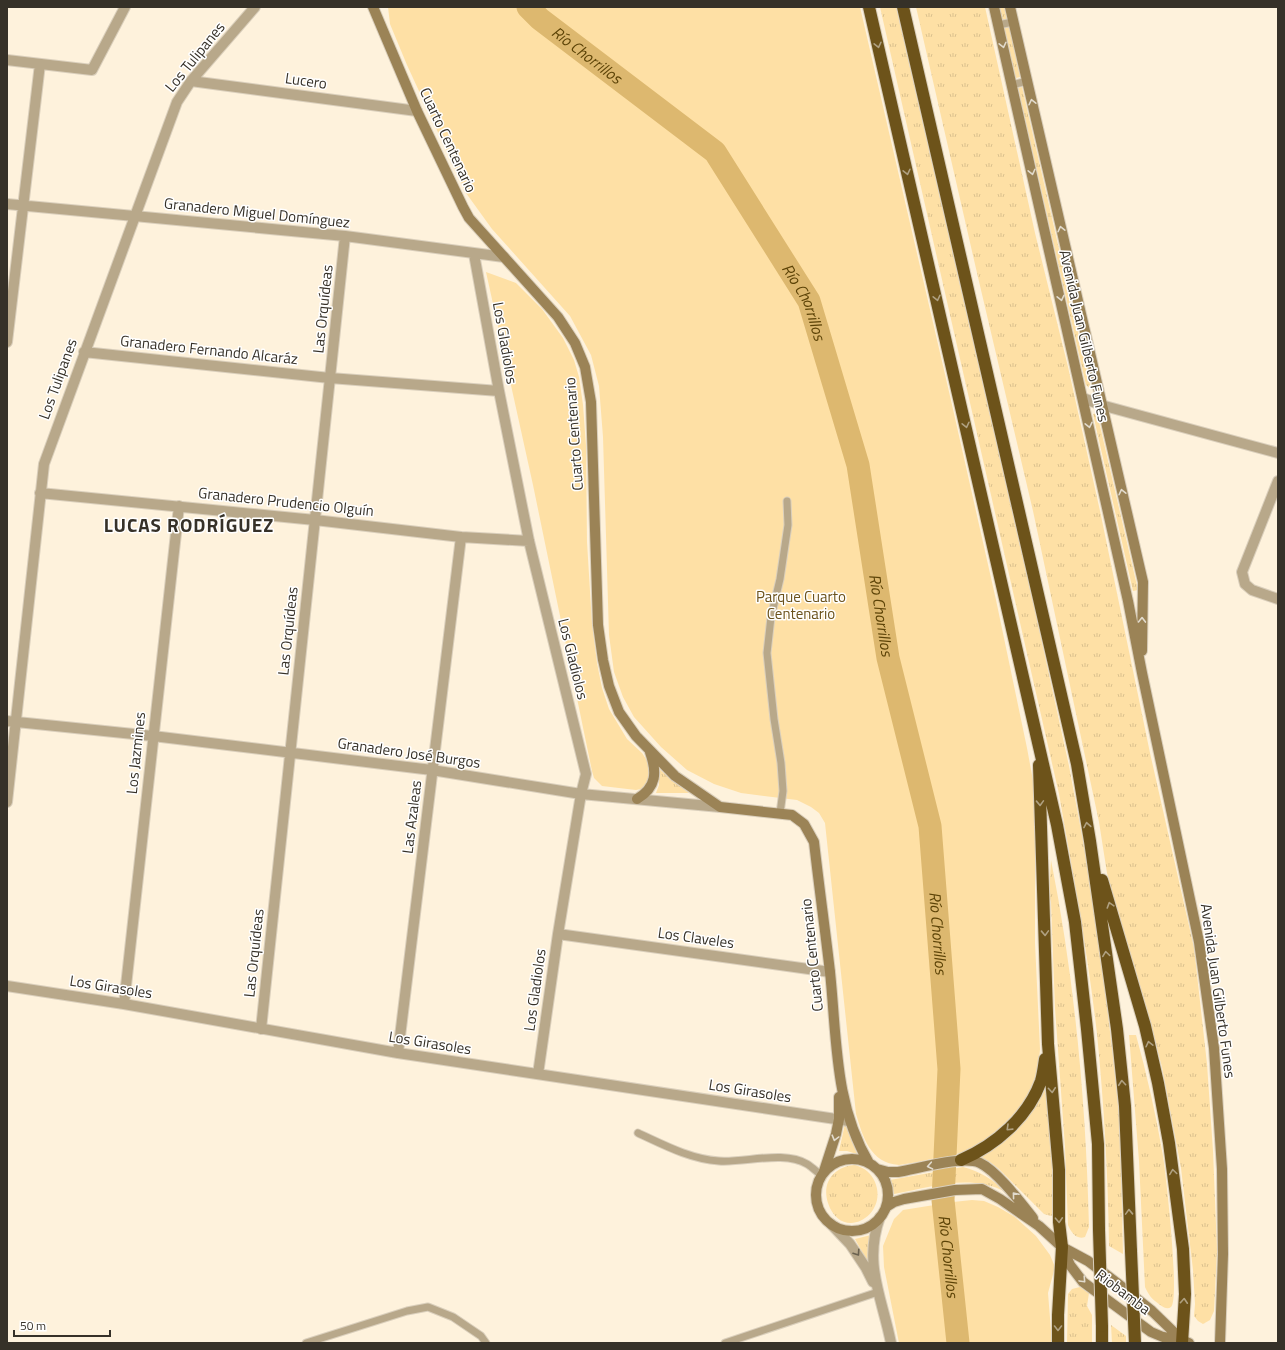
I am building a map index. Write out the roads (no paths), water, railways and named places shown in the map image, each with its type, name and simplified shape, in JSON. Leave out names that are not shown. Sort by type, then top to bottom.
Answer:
[{"type":"highway","points":[[869,7],[1037,736],[1057,825],[1075,922],[1098,1144],[1102,1343]]},
{"type":"highway","points":[[903,7],[1077,764],[1118,1030],[1124,1106],[1134,1343]]},
{"type":"highway","points":[[1037,736],[1048,1044],[1059,1170],[1059,1222],[1062,1247],[1058,1343]]},
{"type":"highway","points":[[1090,841],[1142,1018],[1158,1083],[1169,1143],[1183,1249],[1185,1294],[1184,1342]]},
{"type":"highway","points":[[961,1160],[980,1152],[1011,1127],[1026,1109],[1041,1080],[1048,1044]]},
{"type":"main road","name":"Cuarto Centenario","points":[[373,7],[417,111],[469,218],[558,317],[575,343],[585,367],[590,402],[598,625],[603,660],[609,686],[619,712],[636,736],[675,776],[720,807]]},
{"type":"main road","name":"Cuarto Centenario","points":[[380,7],[381,24]]},
{"type":"main road","name":"Avenida Juan Gilberto Funes","points":[[994,7],[1128,601],[1199,942],[1214,1048],[1222,1176],[1223,1254],[1220,1343]]},
{"type":"main road","name":"Avenida Juan Gilberto Funes","points":[[1010,7],[1143,582],[1142,673]]},
{"type":"main road","points":[[637,799],[649,789],[653,781],[655,770],[650,750]]},
{"type":"main road","name":"Granadero José Burgos","points":[[720,807],[792,815],[804,824]]},
{"type":"main road","name":"Cuarto Centenario","points":[[804,824],[814,842],[830,972],[844,1120],[873,1166]]},
{"type":"main road","name":"Cuarto Centenario","points":[[823,1173],[844,1120]]},
{"type":"main road","points":[[873,1166],[883,1177],[887,1187],[888,1197],[886,1207],[880,1217],[868,1227],[859,1230],[850,1231],[840,1229],[831,1224],[823,1216],[818,1207],[816,1196],[817,1186],[823,1173],[837,1162],[848,1159],[858,1159],[888,1172],[898,1172],[961,1160]]},
{"type":"main road","name":"Riobamba","points":[[961,1160],[980,1163],[993,1173],[1013,1192],[1039,1226]]},
{"type":"main road","name":"Riobamba","points":[[886,1207],[894,1202],[904,1199],[955,1190],[982,1189],[1000,1199],[1039,1226],[1062,1247],[1088,1261],[1117,1282],[1152,1311],[1184,1342]]},
{"type":"main road","name":"Riobamba","points":[[1062,1247],[1070,1265],[1083,1282],[1151,1332],[1163,1337],[1184,1342]]},
{"type":"street","points":[[7,60],[92,70],[125,7]]},
{"type":"street","name":"Los Tulipanes","points":[[7,802],[12,721],[44,464],[177,102],[191,81],[255,7]]},
{"type":"street","points":[[7,342],[40,64]]},
{"type":"street","name":"Lucero","points":[[191,81],[417,111]]},
{"type":"street","name":"Granadero Miguel Domínguez","points":[[7,204],[345,236],[504,257]]},
{"type":"street","name":"Las Orquídeas","points":[[261,1029],[345,236]]},
{"type":"street","name":"Los Gladiolos","points":[[474,254],[499,391],[529,541],[586,774],[581,794],[558,934],[538,1074]]},
{"type":"street","name":"Granadero Fernando Alcaráz","points":[[84,352],[330,378],[499,391]]},
{"type":"street","points":[[1083,398],[1101,405],[1278,453]]},
{"type":"street","points":[[1278,481],[1242,572],[1245,584],[1252,590],[1278,599]]},
{"type":"street","name":"Granadero Prudencio Olguín","points":[[40,493],[315,520],[461,537],[529,541]]},
{"type":"street","name":"Los Jazmines","points":[[124,1004],[179,506]]},
{"type":"street","name":"Las Azaleas","points":[[398,1053],[461,537]]},
{"type":"street","name":"Granadero José Burgos","points":[[12,721],[153,736],[432,770],[581,794],[720,807]]},
{"type":"street","name":"Los Claveles","points":[[558,934],[830,972]]},
{"type":"street","name":"Los Girasoles","points":[[7,986],[124,1004],[398,1053],[844,1120]]},
{"type":"street","points":[[880,1217],[874,1234],[872,1253],[878,1292],[891,1343]]},
{"type":"street","points":[[831,1224],[858,1255],[878,1292]]},
{"type":"lane","points":[[998,25],[1013,22]]},
{"type":"lane","points":[[1012,85],[1027,81]]},
{"type":"lane","points":[[780,813],[783,791],[781,762],[774,719],[767,653],[771,617],[780,579],[788,525],[787,501]]},
{"type":"lane","points":[[638,1133],[688,1155],[719,1161],[781,1158],[795,1159],[823,1173]]},
{"type":"lane","points":[[724,1343],[878,1292]]},
{"type":"lane","points":[[306,1343],[407,1311],[428,1307],[453,1317],[481,1336],[486,1343]]},
{"type":"waterway","name":"Río Chorrillos","points":[[528,7],[540,19],[715,152],[809,301],[858,465],[888,658],[930,826],[949,1069],[943,1200],[958,1343]]},
{"type":"district","name":"LUCAS RODRÍGUEZ","points":[[189,525]]},
{"type":"park label","name":"Parque Cuarto Centenario","points":[[801,606]]}]
